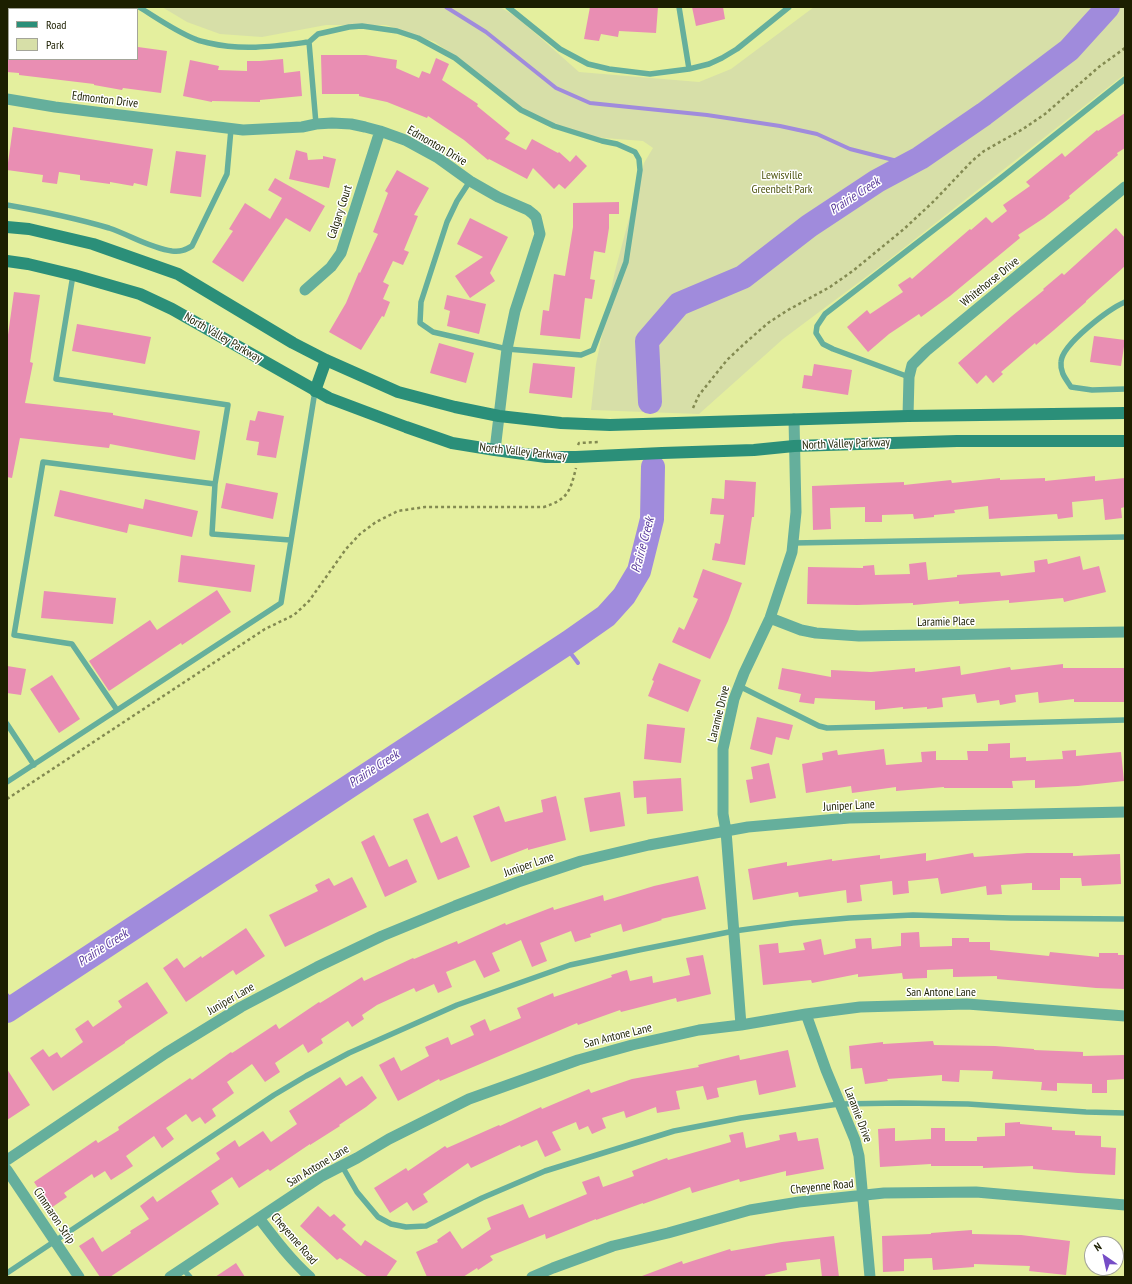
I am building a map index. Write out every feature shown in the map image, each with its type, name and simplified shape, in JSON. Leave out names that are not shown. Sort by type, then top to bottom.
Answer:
[{"type":"street","name":"Edmonton Drive","points":[[7,99],[55,107],[243,130],[302,127],[316,124],[351,124],[380,131],[405,140],[498,197],[528,210],[536,217],[540,234],[515,311],[507,348],[495,450]]},
{"type":"street","name":"Calgary Court","points":[[305,290],[331,267],[340,253],[380,131]]},
{"type":"street","name":"Whitehorse Drive","points":[[908,416],[909,377],[912,365],[1124,190]]},
{"type":"street","points":[[7,227],[29,229],[92,244],[178,274],[293,343],[326,360],[398,392],[455,407],[499,416],[561,423],[610,425],[908,416],[1125,413]]},
{"type":"street","name":"North Valley Parkway","points":[[7,261],[28,264],[74,275],[140,294],[172,309],[329,398],[452,443],[495,450],[546,457],[576,458],[754,450],[794,446],[957,441],[1125,441]]},
{"type":"street","points":[[315,391],[326,360]]},
{"type":"street","name":"Laramie Drive","points":[[741,1025],[726,831],[723,814],[723,750],[734,699],[770,618],[792,552],[796,512],[794,419]]},
{"type":"street","name":"Laramie Place","points":[[770,618],[801,630],[816,633],[859,636],[1125,632]]},
{"type":"street","name":"Juniper Lane","points":[[7,1160],[166,1053],[241,1007],[317,967],[382,936],[518,882],[581,861],[649,845],[748,827],[848,818],[1125,812]]},
{"type":"street","name":"San Antone Lane","points":[[170,1277],[186,1273],[259,1218],[322,1176],[389,1139],[469,1099],[578,1060],[632,1045],[699,1030],[860,1007],[967,1004],[1125,1016]]},
{"type":"street","name":"Laramie Drive","points":[[806,1014],[859,1156],[870,1277]]},
{"type":"street","name":"Cimmaron Strip","points":[[7,1170],[79,1277]]},
{"type":"street","name":"Cheyenne Road","points":[[532,1277],[613,1246],[668,1233],[750,1210],[799,1202],[884,1193],[976,1192],[1125,1205]]},
{"type":"street","name":"Cheyenne Road","points":[[259,1218],[282,1249],[310,1277]]},
{"type":"lane","points":[[139,7],[195,40],[224,46],[247,48],[309,42],[318,34],[349,27],[362,26],[397,32],[418,38],[455,58],[521,110],[554,126],[602,141],[617,144],[632,150],[637,154],[640,170],[626,262],[592,350],[581,355],[507,348],[446,336],[433,332],[420,323],[421,302],[447,222],[457,201],[470,181]]},
{"type":"lane","points":[[508,7],[560,49],[588,64],[609,69],[650,74],[690,69],[709,64],[722,58],[737,49],[789,7]]},
{"type":"lane","points":[[679,7],[690,69]]},
{"type":"lane","points":[[309,42],[316,124]]},
{"type":"lane","points":[[909,377],[823,344],[816,333],[817,326],[825,314],[1125,79]]},
{"type":"lane","points":[[7,205],[50,213],[109,229],[152,246],[172,251],[184,251],[192,246],[227,174],[231,129]]},
{"type":"lane","points":[[74,275],[56,379],[228,404],[215,484],[212,534],[290,540]]},
{"type":"lane","points":[[1125,302],[1103,315],[1083,332],[1068,346],[1060,360],[1061,372],[1072,387],[1092,390],[1125,389]]},
{"type":"lane","points":[[7,782],[280,603],[315,391]]},
{"type":"lane","points":[[117,710],[72,644],[14,635],[43,462],[215,484]]},
{"type":"lane","points":[[793,543],[1125,537]]},
{"type":"lane","points":[[739,686],[819,726],[827,728],[1125,720]]},
{"type":"lane","points":[[7,724],[34,765]]},
{"type":"lane","points":[[7,1273],[274,1094],[306,1076],[349,1053],[457,1006],[570,965],[734,931],[849,918],[913,916],[1125,919]]},
{"type":"lane","points":[[342,1166],[357,1192],[378,1217],[391,1224],[406,1227],[426,1226],[482,1198],[545,1171],[674,1131],[741,1118],[839,1104],[900,1103],[968,1104],[1086,1112],[1125,1113]]},
{"type":"path","points":[[693,408],[699,395],[727,360],[768,323],[830,287],[854,270],[904,229],[934,201],[972,160],[984,151],[1023,129],[1045,114],[1100,66],[1125,48]]},
{"type":"path","points":[[7,799],[265,629],[294,615],[309,601],[346,549],[360,534],[376,522],[398,511],[425,507],[544,507],[556,503],[565,496],[572,486],[577,467]]},
{"type":"green space","name":"Lewisville Greenbelt Park","points":[[162,7],[500,7],[518,18],[579,72],[699,82],[731,69],[814,7],[1125,7],[1125,74],[886,262],[783,339],[699,414],[591,410],[596,364],[615,271],[644,163],[653,148],[643,141],[578,136],[533,116],[435,42],[386,25],[326,25],[262,37],[220,34],[187,22]]},
{"type":"building","points":[[590,7],[658,7],[656,33],[619,31],[618,37],[601,34],[599,41],[584,39]]},
{"type":"building","points":[[692,7],[723,7],[725,19],[696,26]]},
{"type":"building","points":[[138,47],[167,51],[161,93],[123,88],[122,90],[94,84],[19,75],[19,73],[7,72],[7,59],[138,60]]},
{"type":"building","points":[[321,55],[366,55],[397,60],[396,68],[419,78],[422,71],[430,74],[436,58],[449,64],[442,80],[478,104],[477,106],[510,133],[505,139],[526,150],[532,139],[558,153],[559,152],[570,162],[576,155],[587,166],[565,189],[559,184],[554,189],[533,168],[527,179],[489,159],[488,160],[464,140],[428,116],[427,118],[387,102],[359,96],[359,94],[322,94]]},
{"type":"building","points":[[283,59],[284,73],[300,71],[302,96],[260,100],[260,102],[212,102],[183,96],[190,60],[219,66],[218,70],[247,71],[247,61]]},
{"type":"building","points":[[1125,113],[1125,148],[1117,153],[1118,155],[1069,196],[1070,198],[1044,218],[1018,235],[1020,238],[950,296],[921,317],[919,314],[889,334],[868,352],[847,327],[867,310],[870,314],[903,292],[898,285],[910,277],[912,279],[986,217],[992,223],[1007,211],[1003,205],[1030,186],[1026,182],[1062,153],[1065,157],[1097,130],[1098,131]]},
{"type":"building","points":[[13,127],[153,149],[147,186],[134,183],[133,186],[110,182],[110,184],[80,180],[80,175],[59,172],[57,184],[42,182],[43,175],[7,170]]},
{"type":"building","points":[[296,150],[307,153],[308,160],[323,159],[323,156],[336,159],[329,188],[289,179]]},
{"type":"building","points":[[176,151],[206,155],[201,197],[170,193]]},
{"type":"building","points":[[397,170],[429,188],[414,215],[418,216],[404,250],[409,252],[403,265],[393,261],[383,282],[389,285],[383,299],[390,302],[384,317],[382,316],[361,350],[329,332],[346,303],[359,272],[360,273],[378,234],[373,232],[388,193],[385,191]]},
{"type":"building","points":[[275,178],[325,206],[310,232],[286,218],[243,282],[212,262],[233,231],[229,229],[245,203],[270,219],[282,198],[268,190]]},
{"type":"building","points":[[619,202],[619,214],[609,214],[609,228],[605,253],[594,251],[590,279],[595,280],[592,299],[585,298],[580,339],[540,335],[543,310],[549,311],[554,274],[565,276],[573,227],[573,203]]},
{"type":"building","points":[[470,218],[508,237],[490,273],[495,281],[470,298],[455,276],[483,257],[457,244]]},
{"type":"building","points":[[1116,228],[1125,238],[1125,266],[1054,330],[1036,345],[1035,343],[1001,372],[1003,374],[993,383],[986,375],[977,384],[958,363],[1062,273],[1064,275]]},
{"type":"building","points":[[14,292],[40,295],[30,362],[33,363],[25,403],[113,413],[113,415],[200,431],[195,460],[110,444],[109,448],[20,438],[12,478],[7,477],[7,342]]},
{"type":"building","points":[[447,295],[486,304],[479,334],[447,326],[450,311],[444,309]]},
{"type":"building","points":[[77,324],[151,337],[145,364],[72,351]]},
{"type":"building","points":[[1094,336],[1125,340],[1121,366],[1090,362]]},
{"type":"building","points":[[439,343],[474,353],[466,383],[430,373]]},
{"type":"building","points":[[533,363],[575,367],[572,398],[529,393]]},
{"type":"building","points":[[814,364],[852,370],[848,395],[802,388],[804,375],[812,376]]},
{"type":"building","points":[[258,411],[284,416],[276,458],[257,455],[259,442],[246,440],[250,420],[255,421]]},
{"type":"building","points":[[1095,476],[1095,481],[1125,478],[1125,507],[1121,508],[1122,518],[1105,520],[1103,499],[1072,502],[1073,517],[1058,519],[1057,514],[989,519],[988,506],[954,510],[955,513],[914,519],[913,514],[882,515],[882,522],[865,522],[865,507],[830,508],[831,529],[813,530],[812,486],[904,482],[904,485],[951,480],[952,483],[1000,478],[1000,480],[1045,478],[1045,481]]},
{"type":"building","points":[[725,480],[756,482],[754,517],[752,517],[745,565],[712,560],[715,543],[720,544],[724,515],[710,514],[712,498],[724,499]]},
{"type":"building","points":[[226,483],[278,493],[273,519],[221,508]]},
{"type":"building","points":[[60,490],[143,509],[145,499],[198,511],[192,537],[129,524],[127,533],[54,516]]},
{"type":"building","points":[[181,555],[255,565],[251,592],[178,582]]},
{"type":"building","points":[[1080,556],[1083,570],[1099,566],[1106,592],[1064,602],[1063,598],[1009,603],[1009,600],[959,604],[959,601],[913,605],[913,603],[857,605],[807,604],[808,567],[863,568],[863,566],[874,565],[875,575],[910,574],[909,564],[926,562],[928,580],[957,577],[957,575],[1000,572],[1001,576],[1035,572],[1034,561],[1047,559],[1048,564]]},
{"type":"building","points":[[703,569],[742,583],[728,621],[710,659],[672,642],[679,627],[684,630],[698,599],[693,597]]},
{"type":"building","points":[[217,590],[231,612],[109,691],[89,661],[150,620],[157,630]]},
{"type":"building","points":[[44,591],[116,598],[113,624],[41,618]]},
{"type":"building","points":[[659,663],[701,680],[688,712],[648,696],[654,681],[652,680]]},
{"type":"building","points":[[1063,664],[1063,668],[1125,668],[1125,702],[1074,702],[1074,699],[1039,703],[1038,692],[1015,695],[1016,702],[1000,705],[999,700],[977,703],[975,694],[942,698],[943,707],[903,709],[903,707],[875,710],[875,701],[815,698],[814,704],[799,702],[801,694],[778,689],[782,668],[831,677],[831,670],[871,672],[915,668],[915,672],[960,666],[961,675],[1010,667],[1011,670]]},
{"type":"building","points":[[7,666],[26,669],[21,695],[7,693]]},
{"type":"building","points":[[52,675],[80,719],[59,733],[30,689]]},
{"type":"building","points":[[757,717],[793,725],[789,740],[776,737],[772,755],[750,749]]},
{"type":"building","points":[[647,724],[685,728],[681,763],[644,759]]},
{"type":"building","points":[[1010,743],[1010,758],[1026,757],[1026,761],[1063,759],[1062,751],[1076,750],[1076,756],[1121,752],[1124,781],[1078,786],[1035,788],[1035,780],[1012,781],[1013,788],[944,787],[896,791],[896,787],[852,793],[851,786],[806,793],[802,764],[823,760],[822,753],[837,750],[838,755],[884,749],[886,765],[922,762],[921,752],[936,751],[936,760],[968,760],[967,751],[988,751],[988,744]]},
{"type":"building","points":[[769,763],[776,798],[750,803],[746,780],[753,779],[751,767]]},
{"type":"building","points":[[681,778],[683,811],[647,814],[646,797],[634,798],[633,781]]},
{"type":"building","points":[[620,792],[625,826],[590,832],[584,798]]},
{"type":"building","points":[[556,796],[566,840],[528,850],[528,848],[491,862],[473,816],[499,806],[505,822],[543,812],[541,800]]},
{"type":"building","points":[[428,813],[441,843],[457,836],[470,867],[438,880],[413,819]]},
{"type":"building","points":[[374,835],[389,867],[407,859],[417,882],[385,897],[361,842]]},
{"type":"building","points":[[926,853],[926,861],[973,853],[974,857],[1027,853],[1073,853],[1073,856],[1120,854],[1121,884],[1082,886],[1081,878],[1060,878],[1060,890],[1032,890],[1032,883],[1001,885],[1002,894],[987,895],[986,886],[941,894],[938,878],[908,881],[909,893],[893,895],[892,881],[860,885],[862,901],[847,903],[846,890],[799,897],[798,892],[753,900],[748,869],[787,862],[787,866],[832,859],[832,861],[880,855],[880,859]]},
{"type":"building","points":[[698,876],[706,909],[661,919],[662,920],[623,932],[621,924],[590,934],[591,937],[575,942],[571,931],[540,943],[547,961],[532,967],[521,940],[492,953],[500,971],[484,978],[475,960],[446,972],[452,987],[438,993],[434,984],[416,992],[414,988],[377,1005],[362,1015],[364,1019],[352,1027],[348,1021],[321,1039],[323,1043],[308,1053],[303,1044],[275,1063],[280,1072],[265,1082],[252,1064],[227,1082],[234,1093],[212,1109],[216,1116],[205,1124],[200,1117],[192,1122],[186,1114],[166,1128],[174,1139],[162,1148],[154,1136],[126,1156],[133,1166],[111,1180],[105,1171],[94,1178],[92,1174],[64,1193],[67,1197],[51,1208],[34,1182],[96,1140],[98,1143],[119,1130],[118,1127],[190,1078],[192,1080],[231,1052],[232,1053],[276,1024],[279,1029],[319,1002],[320,1003],[362,977],[364,981],[413,958],[414,959],[457,941],[458,944],[505,923],[506,925],[553,907],[554,910],[603,895],[604,901],[654,886]]},
{"type":"building","points":[[352,877],[367,907],[285,947],[269,915],[318,891],[315,885],[329,878],[334,886]]},
{"type":"building","points":[[246,928],[265,956],[236,975],[233,970],[186,1002],[163,968],[177,958],[184,968],[201,956],[202,958]]},
{"type":"building","points":[[919,932],[920,947],[952,946],[952,938],[969,938],[969,942],[990,942],[990,950],[1049,956],[1050,952],[1099,957],[1099,953],[1118,953],[1118,955],[1125,955],[1125,989],[1096,988],[997,979],[997,976],[953,977],[953,969],[927,970],[927,978],[903,979],[902,973],[858,977],[858,974],[812,983],[811,980],[763,985],[759,945],[778,943],[779,953],[805,950],[803,943],[821,939],[824,955],[856,948],[855,939],[871,938],[872,949],[901,946],[901,933]]},
{"type":"building","points":[[703,955],[711,994],[677,1002],[676,998],[621,1012],[620,1010],[578,1025],[577,1023],[440,1081],[439,1079],[398,1101],[379,1065],[394,1057],[401,1071],[429,1056],[425,1047],[448,1037],[451,1045],[474,1035],[470,1026],[485,1019],[490,1031],[521,1018],[517,1008],[553,993],[554,997],[612,977],[611,975],[627,970],[630,981],[652,976],[653,983],[690,975],[686,958]]},
{"type":"building","points":[[147,982],[168,1013],[53,1091],[30,1058],[43,1049],[49,1057],[57,1052],[61,1058],[83,1042],[75,1029],[88,1020],[93,1027],[122,1007],[118,1001]]},
{"type":"building","points":[[933,1041],[934,1045],[995,1046],[1034,1050],[1083,1052],[1083,1056],[1125,1055],[1125,1079],[1107,1080],[1107,1093],[1092,1093],[1092,1084],[1057,1083],[1057,1091],[1041,1090],[1042,1082],[992,1079],[993,1071],[960,1070],[959,1082],[942,1081],[942,1075],[887,1079],[888,1081],[865,1084],[862,1068],[851,1069],[849,1046],[883,1042],[883,1044]]},
{"type":"building","points":[[788,1050],[796,1087],[759,1095],[756,1080],[717,1088],[719,1097],[707,1100],[703,1086],[676,1091],[680,1109],[657,1113],[656,1107],[626,1118],[624,1111],[602,1118],[606,1128],[592,1134],[588,1126],[579,1130],[576,1122],[552,1132],[561,1150],[545,1157],[537,1140],[521,1147],[520,1145],[471,1168],[468,1163],[423,1194],[428,1202],[413,1211],[407,1202],[390,1213],[374,1188],[406,1168],[408,1171],[445,1146],[447,1148],[541,1107],[542,1109],[589,1089],[591,1093],[632,1079],[699,1067],[698,1065],[739,1055],[740,1060]]},
{"type":"building","points":[[7,1069],[30,1105],[7,1120]]},
{"type":"building","points":[[362,1076],[377,1098],[366,1107],[339,1125],[340,1126],[270,1171],[268,1169],[239,1188],[232,1177],[211,1191],[219,1204],[110,1277],[100,1277],[79,1246],[93,1237],[102,1252],[149,1219],[140,1206],[153,1196],[157,1202],[220,1159],[216,1153],[235,1140],[239,1147],[263,1131],[271,1142],[297,1124],[289,1111],[340,1077],[346,1086]]},
{"type":"building","points":[[1020,1122],[1020,1124],[1052,1127],[1052,1130],[1075,1131],[1075,1135],[1101,1136],[1101,1147],[1116,1148],[1115,1175],[1033,1169],[1033,1166],[983,1168],[983,1166],[931,1166],[931,1164],[880,1167],[878,1129],[895,1128],[895,1141],[931,1139],[931,1128],[945,1128],[945,1141],[977,1141],[977,1137],[1005,1136],[1005,1123]]},
{"type":"building","points":[[743,1132],[746,1148],[780,1140],[779,1135],[796,1132],[798,1141],[818,1138],[824,1169],[786,1176],[786,1171],[740,1182],[739,1179],[692,1193],[690,1187],[596,1219],[546,1239],[545,1234],[490,1256],[493,1260],[478,1270],[477,1268],[463,1277],[427,1277],[416,1252],[438,1242],[437,1240],[450,1231],[462,1249],[491,1229],[487,1218],[523,1204],[529,1218],[587,1194],[582,1182],[599,1176],[603,1187],[634,1176],[632,1171],[667,1158],[668,1160],[731,1142],[729,1135]]},
{"type":"building","points":[[318,1206],[330,1217],[334,1214],[346,1225],[342,1229],[361,1246],[365,1240],[397,1261],[386,1277],[368,1277],[340,1258],[337,1260],[300,1226]]},
{"type":"building","points":[[972,1230],[972,1234],[1021,1235],[1070,1241],[1066,1275],[1029,1271],[1030,1266],[974,1264],[974,1267],[933,1270],[932,1258],[904,1259],[904,1271],[883,1272],[882,1236],[931,1234]]},
{"type":"building","points":[[834,1236],[839,1277],[822,1277],[820,1259],[786,1263],[787,1270],[765,1275],[766,1277],[642,1276],[682,1261],[683,1264],[730,1249],[731,1251],[782,1242]]},
{"type":"building","points":[[236,1263],[245,1277],[215,1277]]},
{"type":"waterway","points":[[446,7],[486,32],[556,88],[590,103],[707,115],[780,126],[817,134],[850,149],[909,164]]},
{"type":"waterway","name":"Prairie Creek","points":[[650,402],[647,341],[679,304],[743,277],[809,226],[877,181],[920,158],[984,114],[1069,50],[1108,7]]},
{"type":"waterway","name":"Prairie Creek","points":[[7,1011],[569,642],[606,616],[624,596],[639,571],[652,519],[653,467]]},
{"type":"waterway","points":[[565,645],[578,663]]},
{"type":"waterway","points":[[7,995],[15,1006]]}]
